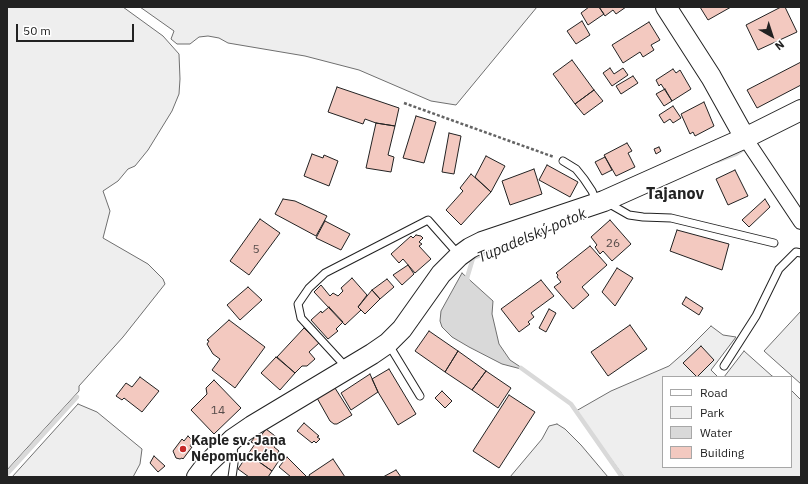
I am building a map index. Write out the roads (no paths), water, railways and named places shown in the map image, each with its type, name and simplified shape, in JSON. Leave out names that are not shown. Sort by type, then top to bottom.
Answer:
[{"type":"street","points":[[666,7],[711,77],[745,138],[801,222]]},
{"type":"street","points":[[197,477],[206,465],[233,439],[388,343],[402,329],[441,274],[459,256],[482,242],[600,202],[745,138],[801,110]]},
{"type":"lane","points":[[563,160],[576,168],[600,202],[629,215],[671,218],[774,243]]},
{"type":"lane","points":[[348,369],[301,318],[298,304],[309,288],[324,273],[428,220],[459,256]]},
{"type":"lane","points":[[724,366],[756,316],[779,269],[796,252],[801,253]]},
{"type":"lane","points":[[388,343],[420,396]]},
{"type":"lane","points":[[232,477],[234,462],[233,439]]},
{"type":"water","points":[[462,273],[493,301],[492,314],[499,344],[510,360],[525,370],[502,364],[469,347],[452,337],[442,327],[440,321],[441,311]]},
{"type":"waterway","name":"Tupadelský potok","points":[[717,161],[736,154],[745,148]]},
{"type":"waterway","name":"Tupadelský potok","points":[[468,282],[467,278],[473,258],[522,239]]},
{"type":"waterway","name":"Tupadelský potok","points":[[521,368],[571,404],[622,477]]},
{"type":"waterway","points":[[7,474],[77,397]]},
{"type":"place","name":"Kaple sv. Jana Nepomuckého","points":[[183,449]]},
{"type":"district","name":"Tajanov","points":[[675,194]]}]
